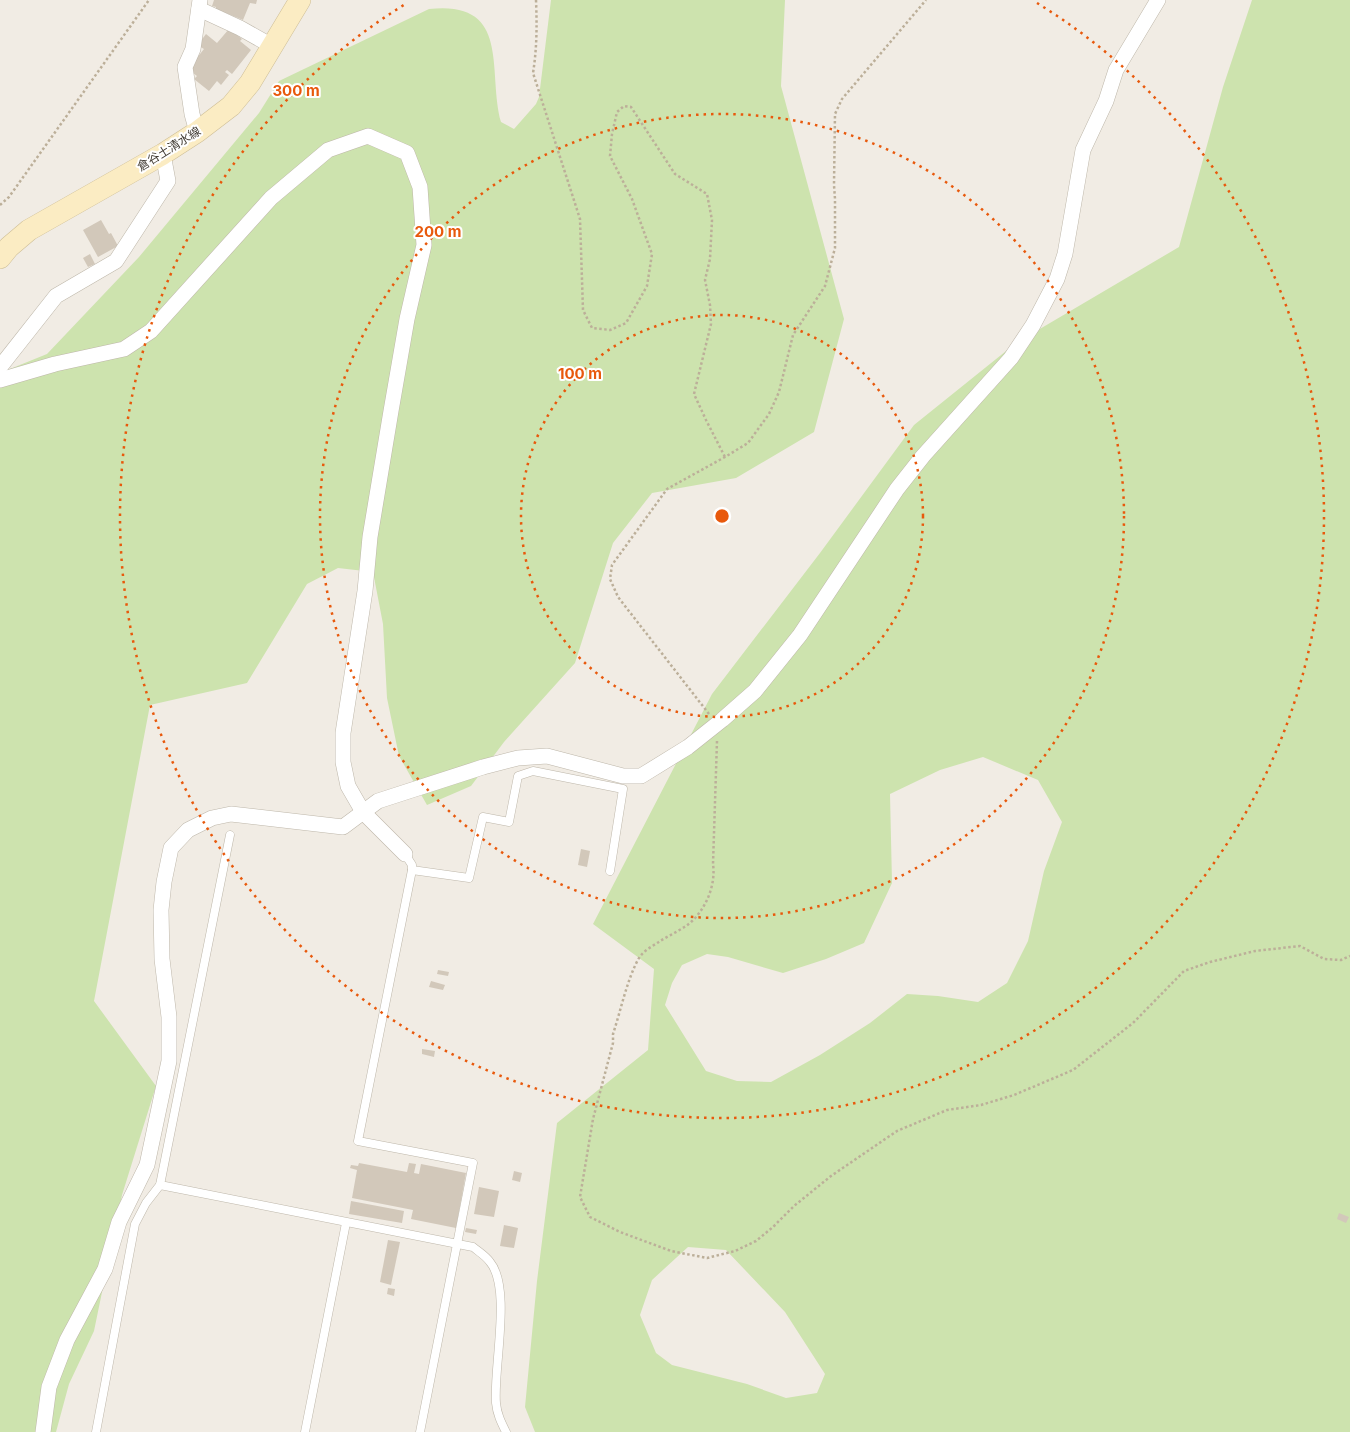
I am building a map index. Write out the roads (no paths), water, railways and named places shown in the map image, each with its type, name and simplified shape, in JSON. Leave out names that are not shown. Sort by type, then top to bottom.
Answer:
[{"type":"main road","name":"倉谷土清水線","points":[[0,258],[29,230],[163,154],[197,132],[231,106],[243,93],[300,0]]},
{"type":"street","points":[[43,1432],[49,1387],[66,1340],[105,1268],[119,1222],[147,1165],[169,1061],[169,1017],[162,959],[161,910],[171,848],[188,830],[212,818],[231,814],[343,827],[378,802],[483,767],[518,758],[547,756],[623,776],[641,776],[688,747],[717,724],[755,691],[800,635],[897,489],[923,456],[1010,358],[1033,325],[1056,279],[1065,254],[1083,150],[1106,100],[1116,70],[1158,0]]},
{"type":"street","points":[[197,132],[192,114],[185,68],[193,49],[199,5],[272,46]]},
{"type":"street","points":[[0,380],[55,364],[124,349],[131,345],[151,330],[271,198],[328,150],[368,136],[407,153],[420,187],[424,244],[406,319],[381,480],[370,537],[365,591],[343,733],[343,762],[348,786],[363,812],[404,854]]},
{"type":"street","points":[[0,366],[56,296],[116,261],[168,181],[163,154]]},
{"type":"lane","points":[[412,870],[469,878],[483,817],[509,822],[518,776],[533,771],[623,789],[610,870]]},
{"type":"lane","points":[[96,1432],[135,1224],[146,1203],[160,1185],[230,835]]},
{"type":"lane","points":[[404,854],[412,865],[412,870],[358,1141],[473,1163],[420,1432]]},
{"type":"lane","points":[[160,1185],[473,1247],[491,1263],[498,1279],[500,1298],[499,1340],[495,1392],[498,1415],[506,1432]]},
{"type":"lane","points":[[305,1432],[346,1222]]}]
